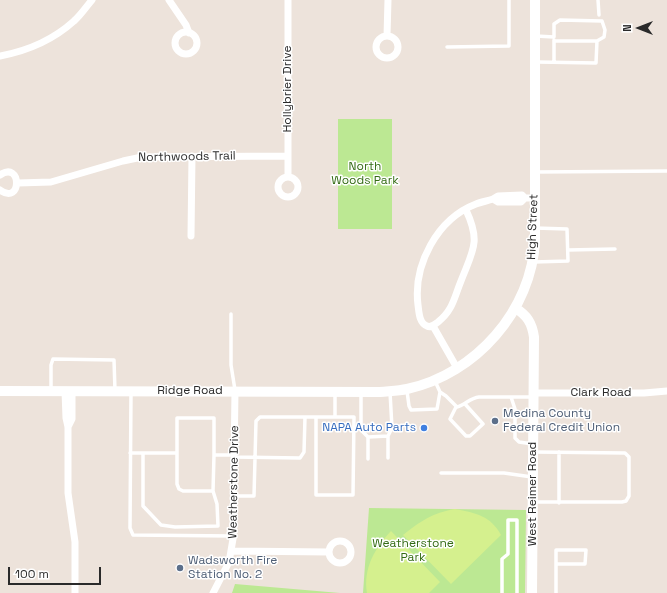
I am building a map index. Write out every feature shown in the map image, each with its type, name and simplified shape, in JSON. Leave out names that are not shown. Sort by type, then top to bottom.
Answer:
[{"type":"main road","name":"High Street","points":[[380,392],[407,389],[435,380],[457,368],[480,351],[493,339],[503,326],[515,308],[526,284],[533,262],[535,228],[530,198],[535,172],[535,0]]},
{"type":"main road","name":"West Reimer Road","points":[[515,308],[526,316],[532,327],[535,358],[532,593]]},
{"type":"main road","name":"Ridge Road","points":[[0,391],[380,392]]},
{"type":"street","points":[[0,56],[19,52],[45,42],[74,21],[92,0]]},
{"type":"street","points":[[169,0],[186,25],[188,33]]},
{"type":"street","name":"Hollybrier Drive","points":[[288,0],[288,177]]},
{"type":"street","points":[[388,0],[388,36]]},
{"type":"street","name":"Northwoods Trail","points":[[18,182],[51,182],[142,156],[288,156]]},
{"type":"street","points":[[191,236],[192,156]]},
{"type":"street","points":[[0,175],[4,172],[10,173],[16,176],[18,182],[12,192],[5,193],[0,190]]},
{"type":"street","points":[[466,210],[475,234],[474,248],[453,305],[446,316],[433,326],[427,326],[422,322],[419,314],[417,286],[422,263],[428,249],[448,222],[466,210],[475,204],[498,196],[522,195],[530,198]]},
{"type":"street","points":[[433,326],[457,368]]},
{"type":"street","points":[[68,391],[72,419],[68,426],[68,493],[75,542],[75,593]]},
{"type":"street","name":"Weatherstone Drive","points":[[214,593],[225,572],[232,550],[235,391]]},
{"type":"street","name":"Clark Road","points":[[534,395],[644,393],[667,391]]},
{"type":"street","points":[[232,550],[329,552]]},
{"type":"lane","points":[[447,47],[509,46],[509,0]]},
{"type":"lane","points":[[598,0],[599,15]]},
{"type":"lane","points":[[535,36],[554,39],[597,41],[604,37],[605,30],[602,21],[560,20],[554,24],[554,39],[554,62]]},
{"type":"lane","points":[[535,62],[596,63],[597,41]]},
{"type":"lane","points":[[535,172],[667,171]]},
{"type":"lane","points":[[533,262],[568,261],[567,229],[535,228]]},
{"type":"lane","points":[[568,250],[615,248]]},
{"type":"lane","points":[[231,314],[231,365],[235,391]]},
{"type":"lane","points":[[51,391],[51,365],[53,359],[114,360],[115,391]]},
{"type":"lane","points":[[407,389],[409,406],[411,410],[437,409],[440,392],[435,380]]},
{"type":"lane","points":[[131,391],[130,528],[133,535],[233,536]]},
{"type":"lane","points":[[388,458],[388,436],[392,428],[390,391]]},
{"type":"lane","points":[[335,392],[335,417]]},
{"type":"lane","points":[[361,392],[361,430],[368,437],[368,460]]},
{"type":"lane","points":[[440,392],[456,407]]},
{"type":"lane","points":[[456,407],[460,407],[478,396],[511,397],[534,395]]},
{"type":"lane","points":[[511,397],[515,409],[514,435],[516,439],[523,443],[533,448],[559,452],[622,452],[627,454],[629,457],[629,496],[626,501],[559,503],[533,502]]},
{"type":"lane","points":[[456,407],[450,419],[466,436],[470,436],[483,424],[465,404]]},
{"type":"lane","points":[[234,496],[254,496],[256,422],[260,417],[316,417],[335,417],[354,418],[353,495],[316,495],[316,417]]},
{"type":"lane","points":[[214,455],[300,458],[304,452],[305,417]]},
{"type":"lane","points":[[143,453],[143,506],[162,525],[175,527],[218,526],[217,504],[213,491],[214,418],[178,418],[177,453],[177,484],[179,489],[183,491],[213,491]]},
{"type":"lane","points":[[368,437],[388,436]]},
{"type":"lane","points":[[559,452],[559,503]]},
{"type":"lane","points":[[130,453],[177,453]]},
{"type":"lane","points":[[440,473],[504,473],[533,477]]},
{"type":"lane","points":[[502,593],[502,559],[508,554],[508,520],[517,520],[516,593]]},
{"type":"lane","points":[[556,564],[585,564],[586,550],[556,550],[556,564],[556,593]]},
{"type":"green space","name":"North Woods Park","points":[[338,119],[392,119],[392,229],[338,229]]},
{"type":"green space","name":"Weatherstone Park","points":[[369,508],[526,510],[525,593],[363,593]]},
{"type":"green space","points":[[455,509],[470,512],[488,519],[493,523],[501,535],[451,584],[403,535],[427,518]]},
{"type":"green space","points":[[391,531],[440,582],[429,593],[367,593],[367,575],[375,551]]},
{"type":"green space","points":[[235,584],[340,593],[232,593]]},
{"type":"place","name":"Medina County Federal Credit Union","points":[[495,421]]},
{"type":"place","name":"NAPA Auto Parts","points":[[424,428]]},
{"type":"place","name":"Wadsworth Fire Station No. 2","points":[[180,568]]}]
